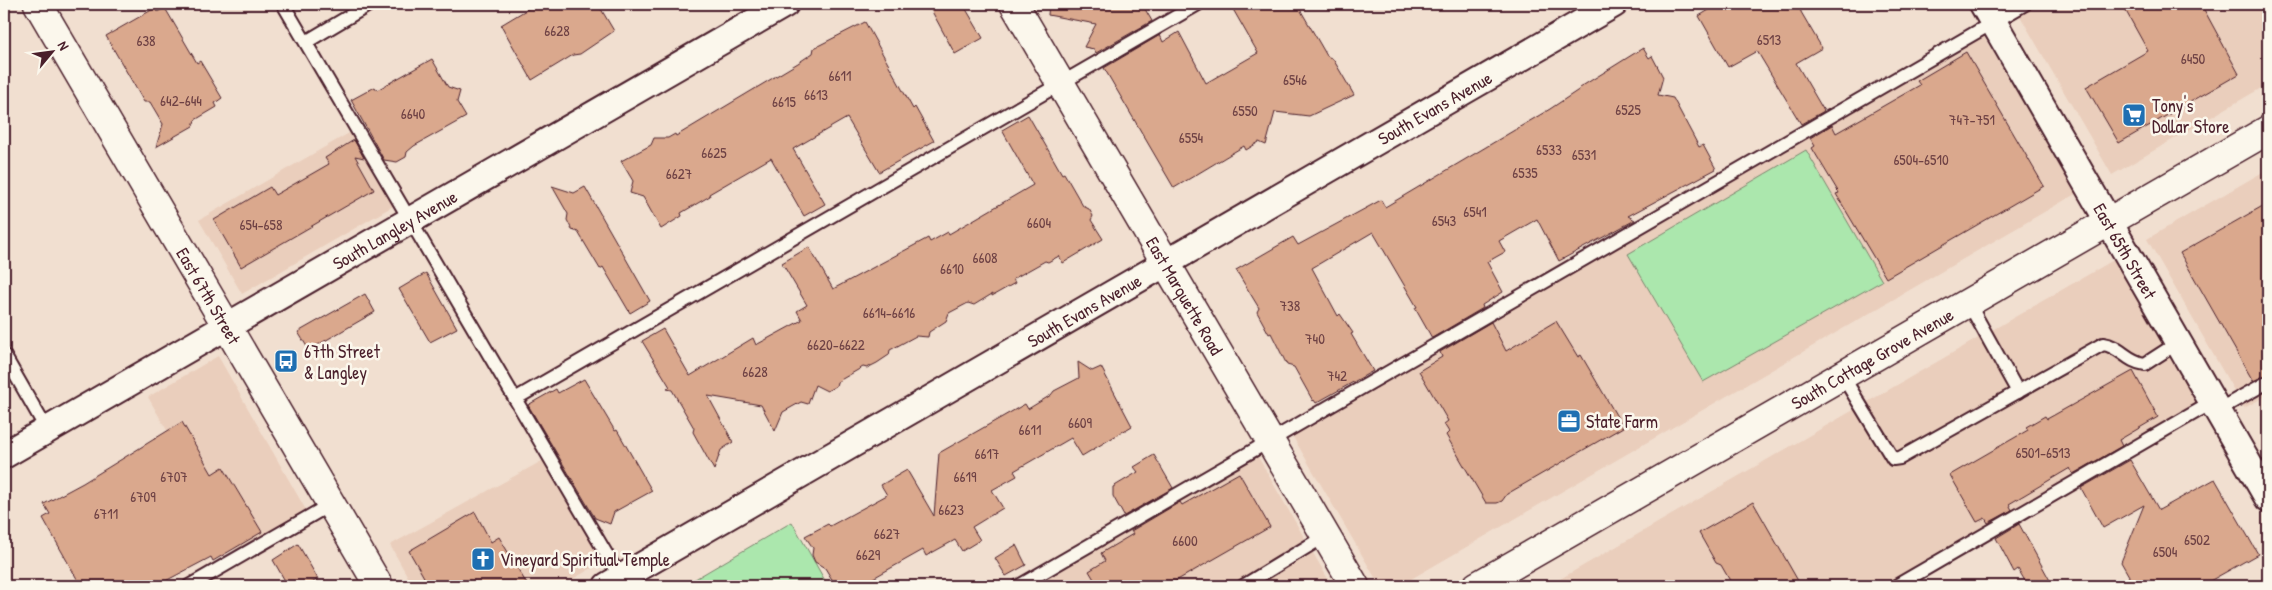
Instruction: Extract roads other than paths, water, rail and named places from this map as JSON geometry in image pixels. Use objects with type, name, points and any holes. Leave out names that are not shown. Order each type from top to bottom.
[{"type":"street","name":"East 67th Street","points":[[38,4],[379,586]]},
{"type":"street","name":"South Langley Avenue","points":[[4,456],[785,4]]},
{"type":"street","name":"East Marquette Road","points":[[1014,4],[1355,586]]},
{"type":"street","name":"South Evans Avenue","points":[[613,584],[1614,4]]},
{"type":"street","name":"East 65th Street","points":[[1988,13],[2268,498]]},
{"type":"street","name":"South Cottage Grove Avenue","points":[[1477,586],[2268,130]]},
{"type":"lane","points":[[283,4],[515,399],[613,584]]},
{"type":"lane","points":[[306,42],[370,4]]},
{"type":"lane","points":[[515,399],[1198,4]]},
{"type":"lane","points":[[1019,586],[1270,441],[1988,13],[2025,4]]},
{"type":"lane","points":[[1968,302],[2018,392]]},
{"type":"lane","points":[[1842,375],[1893,459],[1900,458],[2103,344],[2111,345],[2134,362],[2145,364],[2179,342]]},
{"type":"lane","points":[[4,355],[48,430]]},
{"type":"lane","points":[[1896,586],[2216,406],[2268,382]]},
{"type":"lane","points":[[189,586],[331,504]]},
{"type":"lane","points":[[1243,586],[1325,536]]},
{"type":"place","name":"Tony's Dollar Store","points":[[2134,115]]},
{"type":"place","name":"67th Street & Langley","points":[[286,361]]},
{"type":"place","name":"State Farm","points":[[1569,421]]},
{"type":"place","name":"Vineyard Spiritual Temple","points":[[483,559]]}]
